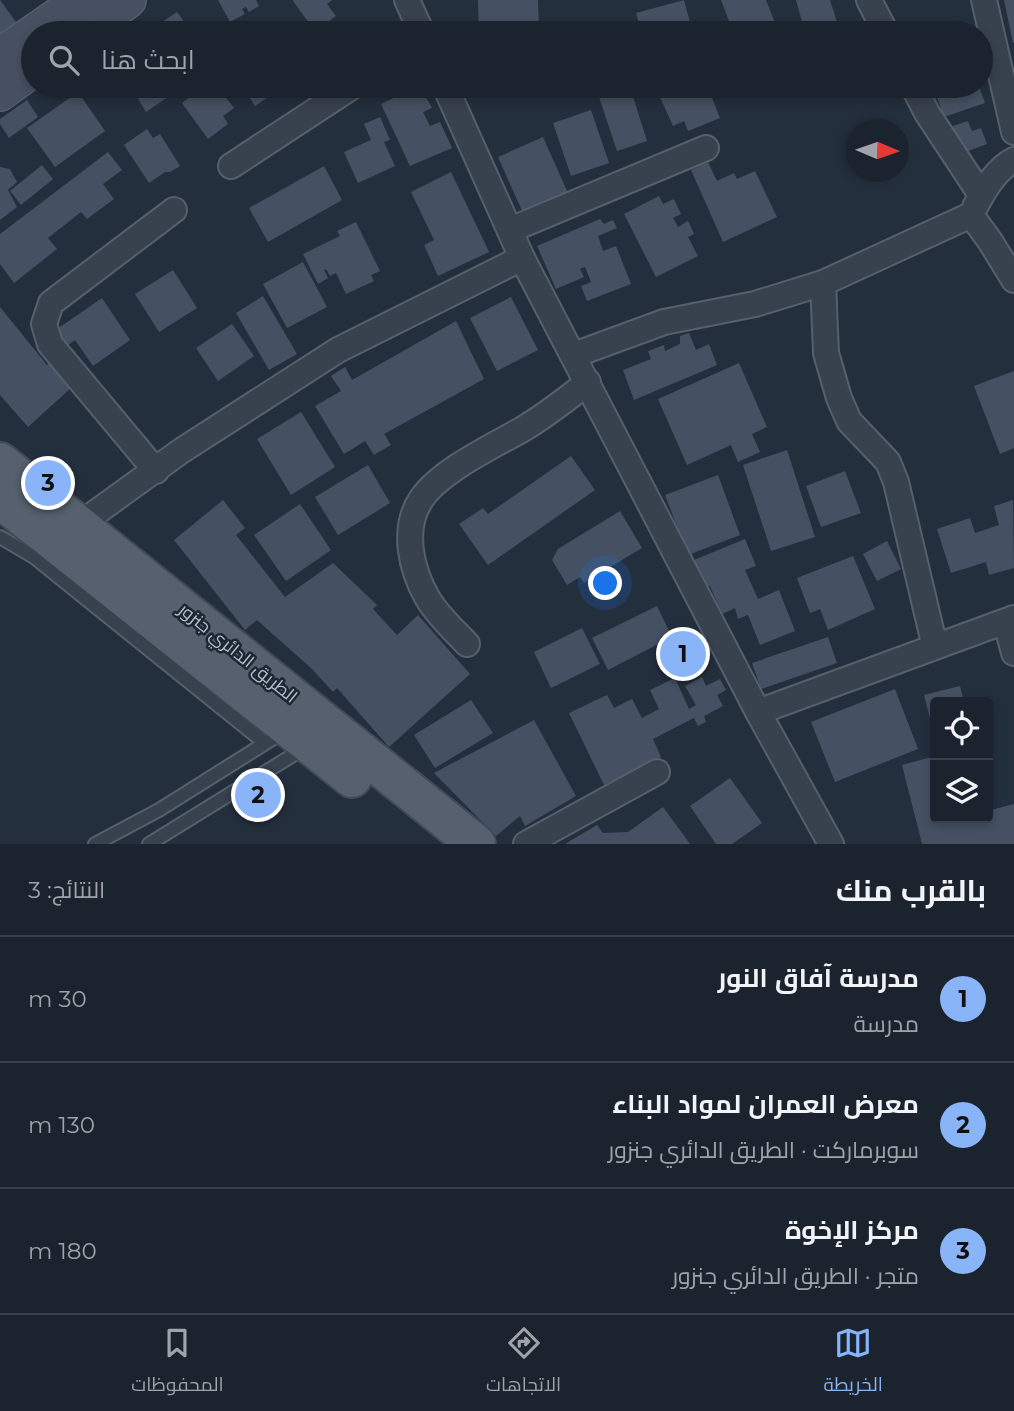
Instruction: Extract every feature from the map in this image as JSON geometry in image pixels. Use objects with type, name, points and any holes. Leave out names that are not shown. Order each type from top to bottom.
[{"type":"main road","name":"الطريق الدائري جنزور","points":[[0,462],[66,534],[288,739],[436,844]]},
{"type":"main road","name":"الطريق الدائري جنزور","points":[[0,499],[66,534],[476,844]]},
{"type":"street","points":[[50,21],[81,0]]},
{"type":"street","points":[[99,21],[128,0]]},
{"type":"street","points":[[407,0],[417,21]]},
{"type":"street","points":[[869,0],[880,21]]},
{"type":"street","points":[[984,0],[989,21]]},
{"type":"street","points":[[993,40],[1014,132]]},
{"type":"street","points":[[0,55],[21,41]]},
{"type":"street","points":[[0,93],[21,78]]},
{"type":"street","points":[[231,166],[335,98]]},
{"type":"street","points":[[450,98],[522,257],[758,712],[831,844]]},
{"type":"street","points":[[919,98],[976,205],[990,241],[1014,280]]},
{"type":"street","points":[[510,230],[706,148]]},
{"type":"street","points":[[574,355],[664,322],[755,304],[823,283],[976,205],[994,177],[1007,163],[1014,160]]},
{"type":"street","points":[[156,471],[50,344],[44,324],[51,303],[174,210]]},
{"type":"street","points":[[66,534],[181,451],[338,350],[522,257]]},
{"type":"street","points":[[823,283],[826,353],[831,376],[849,421],[888,462],[896,482],[935,647]]},
{"type":"street","points":[[467,644],[429,601],[413,566],[412,518],[422,498],[440,480],[481,452],[558,407],[588,382]]},
{"type":"street","points":[[758,712],[1010,620],[1014,653]]},
{"type":"street","points":[[526,844],[657,772]]},
{"type":"lane","points":[[0,537],[34,557],[288,739]]},
{"type":"lane","points":[[94,844],[288,739]]},
{"type":"lane","points":[[149,844],[288,739]]},
{"type":"building","points":[[0,0],[21,29],[0,44]]},
{"type":"building","points":[[218,0],[256,0],[259,6],[249,12],[246,7],[242,9],[245,14],[229,21]]},
{"type":"building","points":[[332,0],[327,4],[336,16],[329,21],[308,21],[293,1]]},
{"type":"building","points":[[478,0],[538,0],[539,21],[479,21]]},
{"type":"building","points":[[684,0],[690,21],[638,21],[636,13]]},
{"type":"building","points":[[721,0],[766,0],[774,21],[729,21]]},
{"type":"building","points":[[796,0],[830,0],[837,21],[802,21]]},
{"type":"building","points":[[1004,0],[1014,0],[1014,43],[1013,43]]},
{"type":"building","points":[[177,12],[183,21],[164,21]]},
{"type":"building","points":[[70,98],[82,98],[105,131],[55,167],[27,128]]},
{"type":"building","points":[[138,98],[167,98],[146,112]]},
{"type":"building","points":[[188,98],[226,98],[234,108],[223,116],[228,124],[208,139],[182,103]]},
{"type":"building","points":[[250,98],[267,98],[255,106]]},
{"type":"building","points":[[393,98],[427,98],[432,108],[423,112],[430,126],[440,122],[452,148],[410,166],[381,104]]},
{"type":"building","points":[[599,98],[633,98],[647,141],[617,151]]},
{"type":"building","points":[[660,98],[712,98],[720,118],[688,131],[684,121],[673,126]]},
{"type":"building","points":[[937,98],[983,98],[985,103],[944,117]]},
{"type":"building","points":[[27,100],[38,117],[9,138],[0,124],[0,119]]},
{"type":"building","points":[[591,110],[609,163],[571,176],[553,123]]},
{"type":"building","points":[[380,117],[390,140],[384,142],[395,166],[358,183],[344,152],[371,140],[364,124]]},
{"type":"building","points":[[968,121],[972,131],[981,128],[987,144],[960,154],[950,127]]},
{"type":"building","points":[[147,129],[153,138],[160,134],[180,166],[149,183],[124,145]]},
{"type":"building","points":[[543,137],[568,193],[523,213],[498,157]]},
{"type":"building","points":[[108,152],[122,170],[103,184],[114,199],[87,219],[81,212],[48,238],[57,249],[14,283],[0,264],[0,234]]},
{"type":"building","points":[[708,162],[717,181],[734,173],[737,179],[755,171],[777,217],[723,242],[691,170]]},
{"type":"building","points":[[42,165],[53,179],[21,205],[10,191]]},
{"type":"building","points":[[324,166],[342,200],[268,242],[249,208]]},
{"type":"building","points":[[0,167],[10,169],[17,182],[8,190],[17,207],[0,220]]},
{"type":"building","points":[[451,172],[489,252],[438,276],[424,245],[434,240],[411,192]]},
{"type":"building","points":[[659,196],[663,204],[674,199],[681,214],[673,218],[678,227],[688,221],[694,234],[688,237],[698,256],[656,277],[624,214]]},
{"type":"building","points":[[600,219],[604,224],[613,220],[617,228],[598,236],[603,251],[616,246],[631,284],[587,301],[581,286],[591,282],[585,267],[580,269],[584,277],[556,289],[537,246]]},
{"type":"building","points":[[356,222],[380,271],[371,275],[374,281],[346,294],[336,273],[330,276],[326,269],[324,270],[328,278],[318,284],[303,254],[340,236],[337,231]]},
{"type":"building","points":[[303,262],[327,307],[287,328],[263,284]]},
{"type":"building","points":[[173,270],[197,308],[159,332],[135,294]]},
{"type":"building","points":[[263,296],[297,354],[269,370],[236,313]]},
{"type":"building","points":[[511,297],[538,350],[497,371],[470,318]]},
{"type":"building","points":[[102,298],[130,340],[93,366],[75,340],[64,348],[53,332]]},
{"type":"building","points":[[0,307],[47,365],[49,364],[71,388],[28,427],[0,395]]},
{"type":"building","points":[[456,321],[484,379],[384,434],[391,445],[374,455],[365,441],[344,454],[315,406],[341,391],[331,376],[345,367],[352,380]]},
{"type":"building","points":[[232,324],[254,356],[218,381],[196,348]]},
{"type":"building","points":[[689,333],[696,350],[709,344],[717,365],[634,400],[623,370],[651,359],[648,351],[664,345],[665,351],[680,344],[680,336]]},
{"type":"building","points":[[739,363],[767,427],[752,434],[760,452],[738,462],[731,445],[687,465],[658,399]]},
{"type":"building","points":[[1014,371],[1014,448],[1000,454],[974,386]]},
{"type":"building","points":[[301,412],[335,467],[291,495],[257,439]]},
{"type":"building","points":[[787,450],[815,537],[771,551],[743,465]]},
{"type":"building","points":[[571,456],[595,490],[488,565],[459,524],[483,508],[488,514]]},
{"type":"building","points":[[368,465],[390,503],[338,535],[315,497]]},
{"type":"building","points":[[845,471],[861,513],[821,527],[806,486]]},
{"type":"building","points":[[718,475],[740,535],[688,555],[665,495]]},
{"type":"building","points":[[223,500],[245,528],[236,535],[285,597],[333,563],[377,605],[373,609],[397,635],[418,615],[470,674],[389,747],[337,688],[333,692],[312,669],[257,620],[245,630],[174,540]]},
{"type":"building","points":[[1013,500],[1014,568],[989,575],[986,562],[951,573],[937,529],[970,518],[975,533],[999,525],[994,506]]},
{"type":"building","points":[[300,504],[331,550],[286,581],[254,535]]},
{"type":"building","points":[[620,511],[642,548],[584,583],[580,577],[567,585],[552,560],[558,549]]},
{"type":"building","points":[[745,539],[756,566],[745,570],[758,599],[779,590],[795,631],[760,645],[748,615],[738,619],[735,608],[722,614],[710,586],[705,587],[694,560]]},
{"type":"building","points":[[887,541],[901,569],[877,581],[863,554]]},
{"type":"building","points":[[853,556],[875,609],[828,630],[820,609],[810,613],[797,578]]},
{"type":"building","points":[[657,606],[672,637],[608,670],[592,638]]},
{"type":"building","points":[[582,628],[600,664],[551,688],[534,652]]},
{"type":"building","points":[[828,637],[837,663],[761,689],[752,663]]},
{"type":"building","points":[[702,677],[706,686],[720,679],[726,690],[717,695],[723,706],[704,716],[706,722],[698,726],[694,718],[653,739],[661,757],[604,785],[569,713],[607,695],[614,708],[632,699],[642,718],[659,709],[650,690],[675,678],[689,709],[696,705],[685,686]]},
{"type":"building","points":[[960,686],[963,697],[930,697],[930,719],[924,695]]},
{"type":"building","points":[[895,689],[918,749],[835,782],[811,722]]},
{"type":"building","points":[[471,700],[493,733],[435,768],[414,735]]},
{"type":"building","points":[[534,720],[576,796],[525,826],[520,816],[496,836],[434,773]]},
{"type":"building","points":[[930,757],[930,823],[993,823],[993,809],[1014,804],[1014,844],[922,844],[902,765]]},
{"type":"building","points":[[730,778],[762,823],[732,844],[716,844],[690,806]]},
{"type":"building","points":[[663,807],[690,844],[565,844],[597,825],[603,833],[628,832]]},
{"type":"place","name":"مركز الإخوة","points":[[48,483]]},
{"type":"place","name":"مدرسة آفاق النور","points":[[683,654]]},
{"type":"place","name":"معرض العمران لمواد البناء","points":[[258,795]]}]
